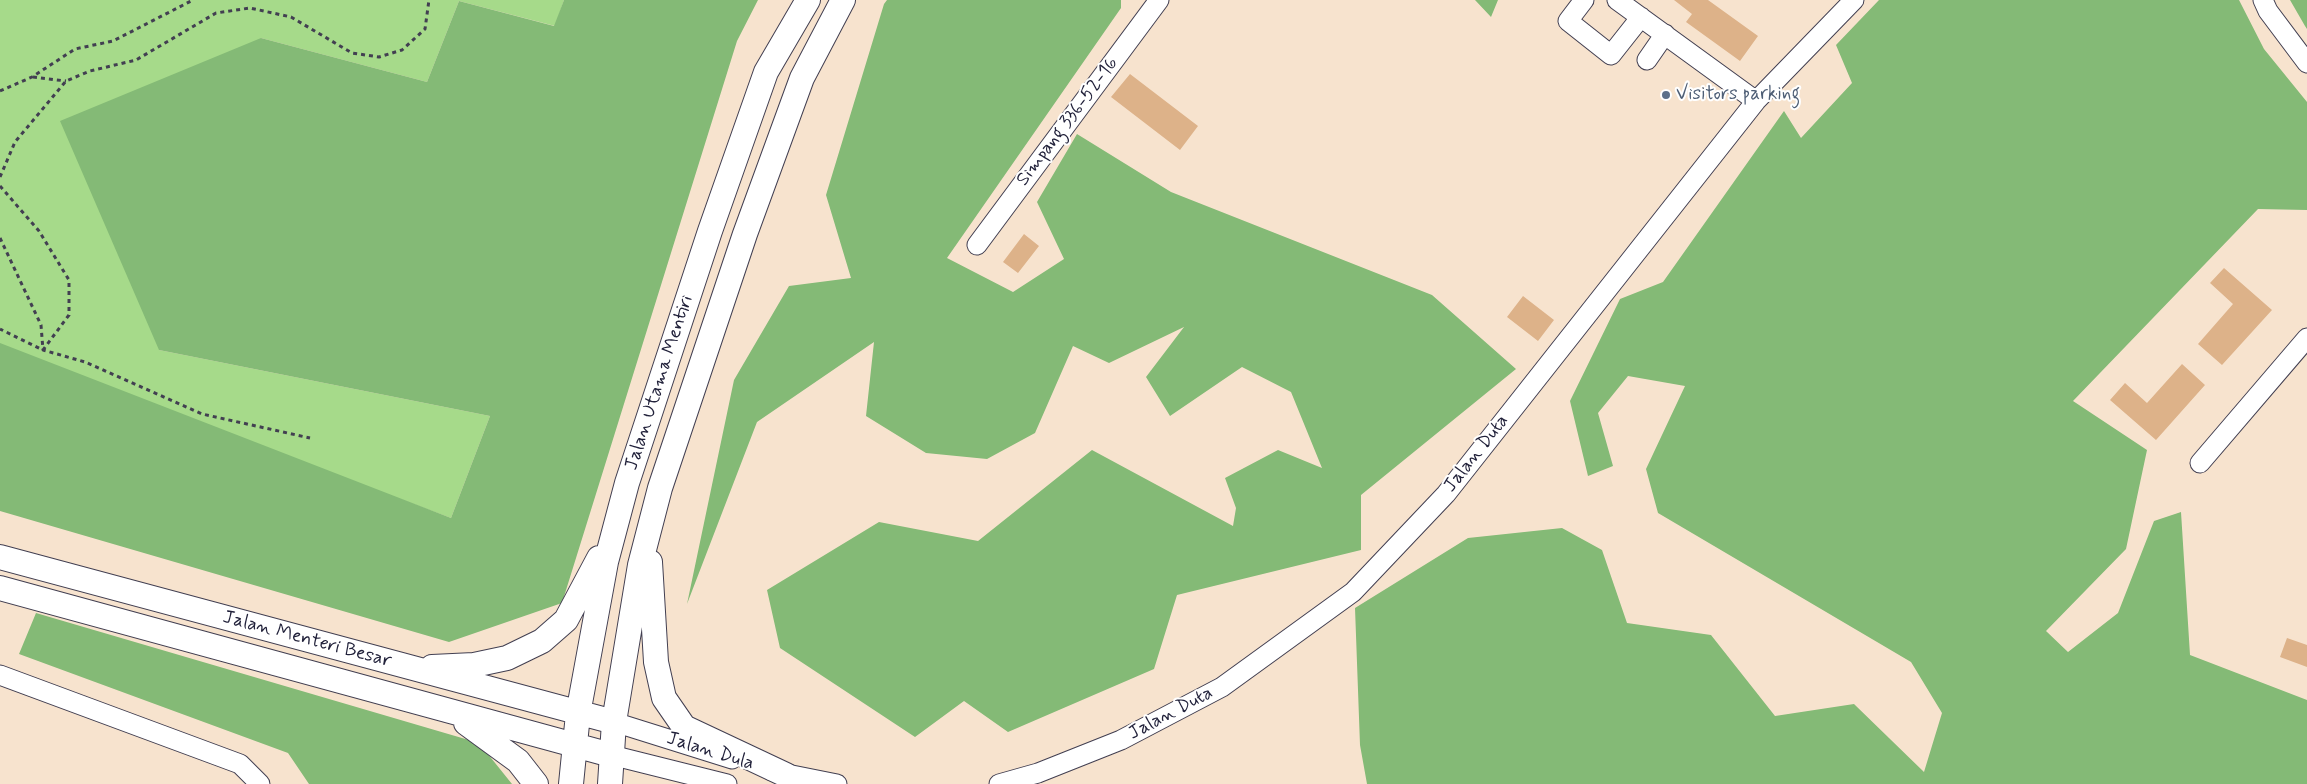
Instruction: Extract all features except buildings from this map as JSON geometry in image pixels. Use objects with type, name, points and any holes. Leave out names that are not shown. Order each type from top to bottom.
[{"type":"main road","name":"Jalan Utama Mentiri","points":[[571,784],[573,745],[606,562],[627,483],[707,240],[766,72],[808,0]]},
{"type":"main road","name":"Jalan Utama Mentiri","points":[[610,784],[614,722],[640,565],[660,488],[745,234],[802,78],[843,0]]},
{"type":"main road","points":[[410,668],[474,665],[507,658],[542,641],[566,620],[614,530]]},
{"type":"main road","points":[[648,533],[656,662],[664,698],[684,727],[786,776]]},
{"type":"main road","name":"Jalan Menteri Besar","points":[[0,557],[578,714],[614,722]]},
{"type":"main road","name":"Jalan Menteri Besar","points":[[0,588],[611,755]]},
{"type":"main road","points":[[448,711],[493,741],[518,761],[536,784]]},
{"type":"street","name":"Simpang 336-52-16","points":[[976,244],[1159,0]]},
{"type":"street","points":[[1584,0],[1568,21],[1611,54],[1640,18]]},
{"type":"street","points":[[1617,0],[1756,101]]},
{"type":"street","name":"Jalan Duta","points":[[999,784],[1038,773],[1121,740],[1222,687],[1353,592],[1446,494],[1756,101],[1854,0]]},
{"type":"street","points":[[2263,0],[2268,11],[2307,63]]},
{"type":"street","points":[[1647,60],[1664,34]]},
{"type":"street","points":[[2200,463],[2307,338]]},
{"type":"street","points":[[0,675],[240,764],[260,784]]},
{"type":"street","name":"Jalan Dula","points":[[614,722],[786,776],[837,784]]},
{"type":"street","points":[[611,755],[727,784]]},
{"type":"path","points":[[0,91],[32,77],[75,49],[113,40],[193,0]]},
{"type":"path","points":[[0,177],[15,142],[66,81],[90,71],[136,60],[216,13],[250,8],[291,17],[352,54],[380,57],[402,50],[425,29],[429,0]]},
{"type":"path","points":[[32,77],[66,81]]},
{"type":"path","points":[[0,186],[39,231],[69,280],[69,315],[43,350]]},
{"type":"path","points":[[0,238],[41,325],[43,350]]},
{"type":"path","points":[[0,329],[43,350],[85,362],[202,414],[310,438]]},
{"type":"green space","points":[[0,0],[564,0],[555,26],[459,1],[427,82],[261,38],[159,350],[490,416],[451,518],[0,350]]},
{"type":"green space","points":[[564,0],[758,0],[737,41],[562,603],[449,642],[0,511],[0,343],[451,518],[490,416],[159,350],[60,121],[261,38],[427,82],[459,1],[554,26]]},
{"type":"green space","points":[[887,0],[1121,0],[1121,8],[947,258],[1013,292],[1064,259],[1037,202],[1077,134],[1171,192],[1432,295],[1516,369],[1361,495],[1361,550],[1177,595],[1154,669],[1008,732],[964,701],[915,737],[780,648],[767,590],[879,522],[978,541],[1092,450],[1233,526],[1236,508],[1225,478],[1278,450],[1322,468],[1291,392],[1242,367],[1170,416],[1146,377],[1184,327],[1109,363],[1073,346],[1035,433],[987,459],[926,453],[866,416],[874,342],[757,422],[687,604],[734,380],[789,286],[851,278],[826,195],[884,4]]},
{"type":"green space","points":[[1475,0],[1498,0],[1491,17]]},
{"type":"green space","points":[[1879,0],[2239,0],[2264,49],[2307,102],[2307,210],[2258,209],[2073,401],[2147,450],[2126,549],[2046,631],[2068,652],[2118,613],[2154,521],[2181,512],[2190,655],[2307,700],[2307,784],[1367,784],[1360,745],[1355,608],[1468,538],[1562,528],[1602,550],[1627,623],[1711,635],[1775,716],[1854,704],[1924,772],[1942,713],[1911,662],[1658,513],[1646,469],[1685,386],[1628,376],[1598,413],[1613,466],[1588,476],[1570,401],[1620,299],[1663,282],[1784,111],[1801,138],[1852,83],[1836,45]]},
{"type":"green space","points":[[2290,0],[2307,0],[2307,29],[2305,26]]},
{"type":"green space","points":[[36,613],[479,743],[512,784],[309,784],[288,753],[19,654]]},
{"type":"place","name":"Visitors parking","points":[[1666,95]]}]
